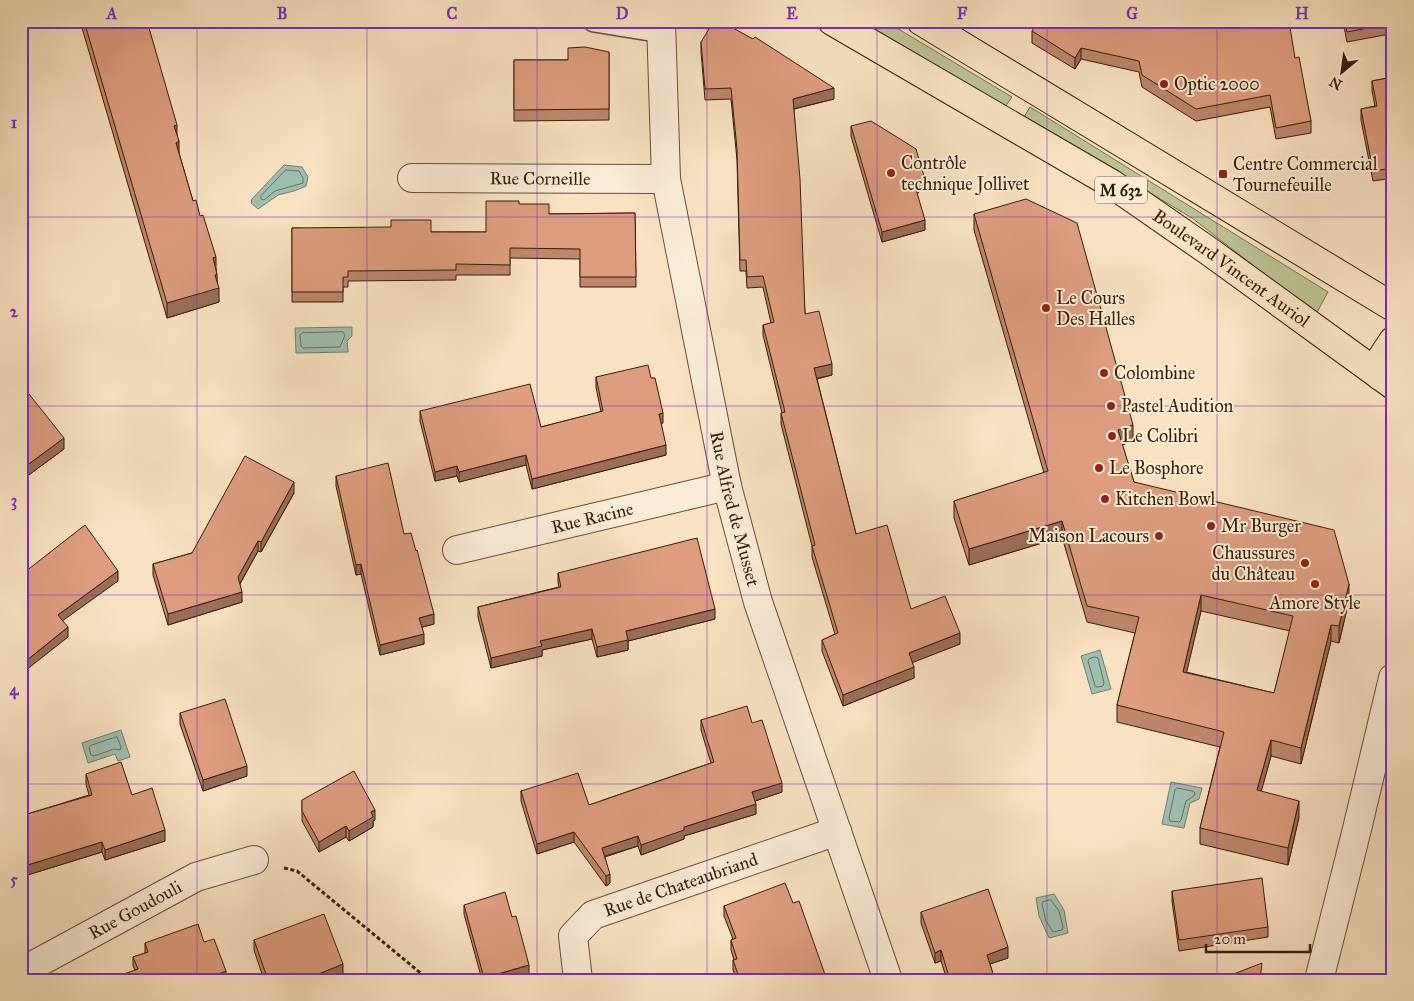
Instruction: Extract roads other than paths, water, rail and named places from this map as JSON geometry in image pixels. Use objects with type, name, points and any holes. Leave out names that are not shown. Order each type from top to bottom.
[{"type":"main road","name":"Boulevard Vincent Auriol","points":[[832,21],[1112,184],[1386,380]]},
{"type":"main road","name":"M 632","points":[[921,21],[950,29],[1393,307]]},
{"type":"main road","points":[[1386,380],[1379,362],[1393,341]]},
{"type":"street","name":"Rue Alfred de Musset","points":[[662,27],[666,179],[727,486],[758,602],[888,980]]},
{"type":"street","name":"Rue Corneille","points":[[412,178],[666,179]]},
{"type":"street","name":"Rue Racine","points":[[457,550],[727,486]]},
{"type":"street","points":[[1318,980],[1360,819],[1393,678]]},
{"type":"street","name":"Rue de Chateaubriand","points":[[578,980],[573,936],[593,915],[837,831]]},
{"type":"street","name":"Rue Goudouli","points":[[21,972],[196,877],[254,860]]},
{"type":"lane","points":[[594,21],[662,27]]},
{"type":"water","points":[[284,165],[302,167],[308,177],[306,186],[278,195],[258,209],[251,203],[252,199]]},
{"type":"water","points":[[352,327],[352,336],[347,341],[348,352],[296,353],[295,328]]},
{"type":"water","points":[[1100,650],[1111,689],[1092,694],[1081,656]]},
{"type":"water","points":[[121,730],[130,757],[118,761],[115,754],[88,763],[82,743]]},
{"type":"water","points":[[1171,782],[1202,788],[1199,799],[1190,803],[1184,828],[1162,824]]},
{"type":"water","points":[[1054,894],[1064,910],[1068,933],[1049,938],[1039,916],[1036,898]]},
{"type":"place","name":"Optic 2000","points":[[1164,84]]},
{"type":"place","name":"Contrôle technique Jollivet","points":[[891,173]]},
{"type":"place","name":"Centre Commercial Tournefeuille","points":[[1223,174]]},
{"type":"place","name":"Le Cours Des Halles","points":[[1046,308]]},
{"type":"place","name":"Colombine","points":[[1104,373]]},
{"type":"place","name":"Pastel Audition","points":[[1111,406]]},
{"type":"place","name":"Le Colibri","points":[[1112,436]]},
{"type":"place","name":"Le Bosphore","points":[[1099,468]]},
{"type":"place","name":"Kitchen Bowl","points":[[1105,499]]},
{"type":"place","name":"Mr Burger","points":[[1211,526]]},
{"type":"place","name":"Maison Lacours","points":[[1159,536]]},
{"type":"place","name":"Chaussures du Château","points":[[1305,563]]},
{"type":"place","name":"Amore Style","points":[[1315,584]]}]
